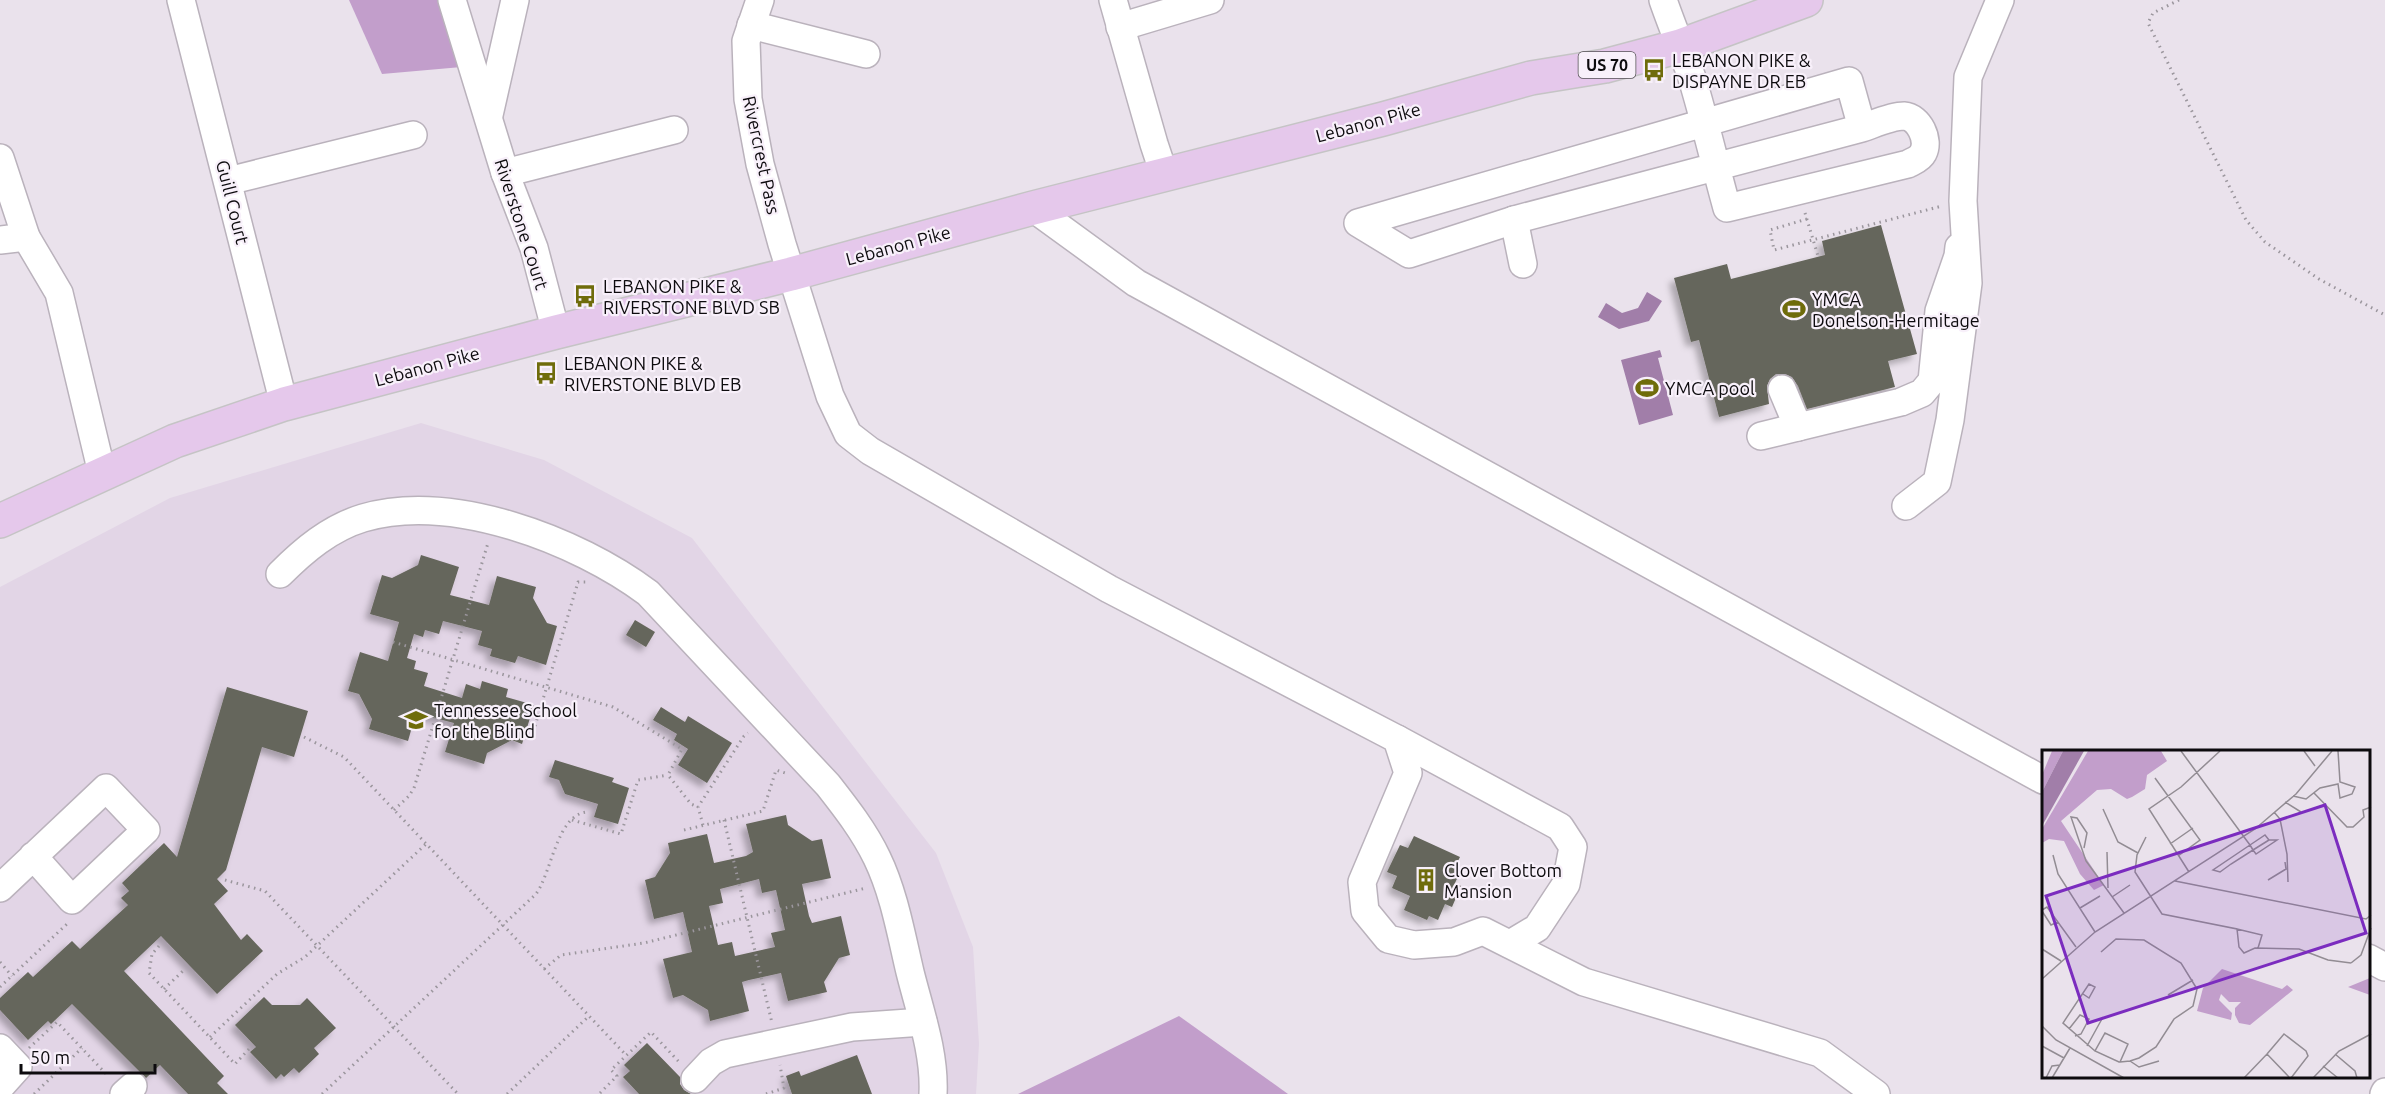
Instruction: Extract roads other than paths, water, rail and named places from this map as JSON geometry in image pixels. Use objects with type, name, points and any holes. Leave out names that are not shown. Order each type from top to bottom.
[{"type":"main road","name":"Lebanon Pike","points":[[0,521],[175,441],[284,404],[556,332],[791,274],[1033,208],[1531,78],[1605,66],[1680,46],[1806,0]]},
{"type":"street","name":"Guill Court","points":[[181,0],[284,404]]},
{"type":"street","name":"Riverstone Court","points":[[453,0],[505,173],[534,248],[556,332]]},
{"type":"street","name":"Riverstone Court","points":[[489,116],[515,0]]},
{"type":"street","points":[[1113,0],[1164,174]]},
{"type":"street","points":[[1120,27],[1210,0]]},
{"type":"street","points":[[1664,0],[1704,123],[1716,168],[1726,208],[1908,164],[1920,157],[1925,145],[1924,135],[1920,126],[1910,118],[1903,116],[1862,128],[1716,168],[1514,220],[1409,254],[1358,223],[1704,123],[1849,81],[1862,128]]},
{"type":"street","points":[[1761,436],[1869,405],[1901,402],[1922,393],[1932,381],[1939,311],[1958,256],[1963,201],[1968,77],[2000,0]]},
{"type":"street","points":[[756,12],[866,54]]},
{"type":"street","name":"Rivercrest Pass","points":[[756,12],[746,41],[748,99],[760,164],[791,274],[830,396],[848,434],[870,451],[1109,589],[1398,739],[1560,827],[1573,848],[1566,884],[1537,928],[1510,944]]},
{"type":"street","points":[[505,173],[674,130]]},
{"type":"street","points":[[228,181],[413,135]]},
{"type":"street","points":[[0,158],[13,238],[60,293],[102,473]]},
{"type":"street","points":[[1906,506],[1937,482],[1950,420],[1968,284],[1963,201]]},
{"type":"street","points":[[1033,208],[1136,283],[2042,779]]},
{"type":"street","points":[[1514,220],[1523,264]]},
{"type":"street","points":[[1782,389],[1798,427]]},
{"type":"street","points":[[280,574],[313,543],[343,526],[384,513],[430,512],[465,516],[550,538],[629,579],[658,602],[767,719],[851,814],[877,859],[886,882],[923,1022],[932,1068],[933,1094]]},
{"type":"street","points":[[1398,739],[1408,773],[1362,882],[1365,911],[1389,939],[1414,945],[1454,942],[1483,930],[1584,982],[1820,1053],[1876,1094]]},
{"type":"street","points":[[0,888],[33,856]]},
{"type":"street","points":[[2370,959],[2385,967]]},
{"type":"street","points":[[695,1079],[711,1062],[725,1054],[852,1027],[923,1022]]},
{"type":"street","points":[[0,1048],[18,1067],[0,1087]]},
{"type":"place","name":"LEBANON PIKE & DISPAYNE DR EB","points":[[1654,70]]},
{"type":"place","name":"LEBANON PIKE & RIVERSTONE BLVD SB","points":[[585,296]]},
{"type":"place","name":"YMCA Donelson-Hermitage","points":[[1794,309]]},
{"type":"place","name":"LEBANON PIKE & RIVERSTONE BLVD EB","points":[[546,373]]},
{"type":"place","name":"YMCA pool","points":[[1647,388]]},
{"type":"place","name":"Tennessee School for the Blind","points":[[416,720]]},
{"type":"place","name":"Clover Bottom Mansion","points":[[1426,880]]}]
